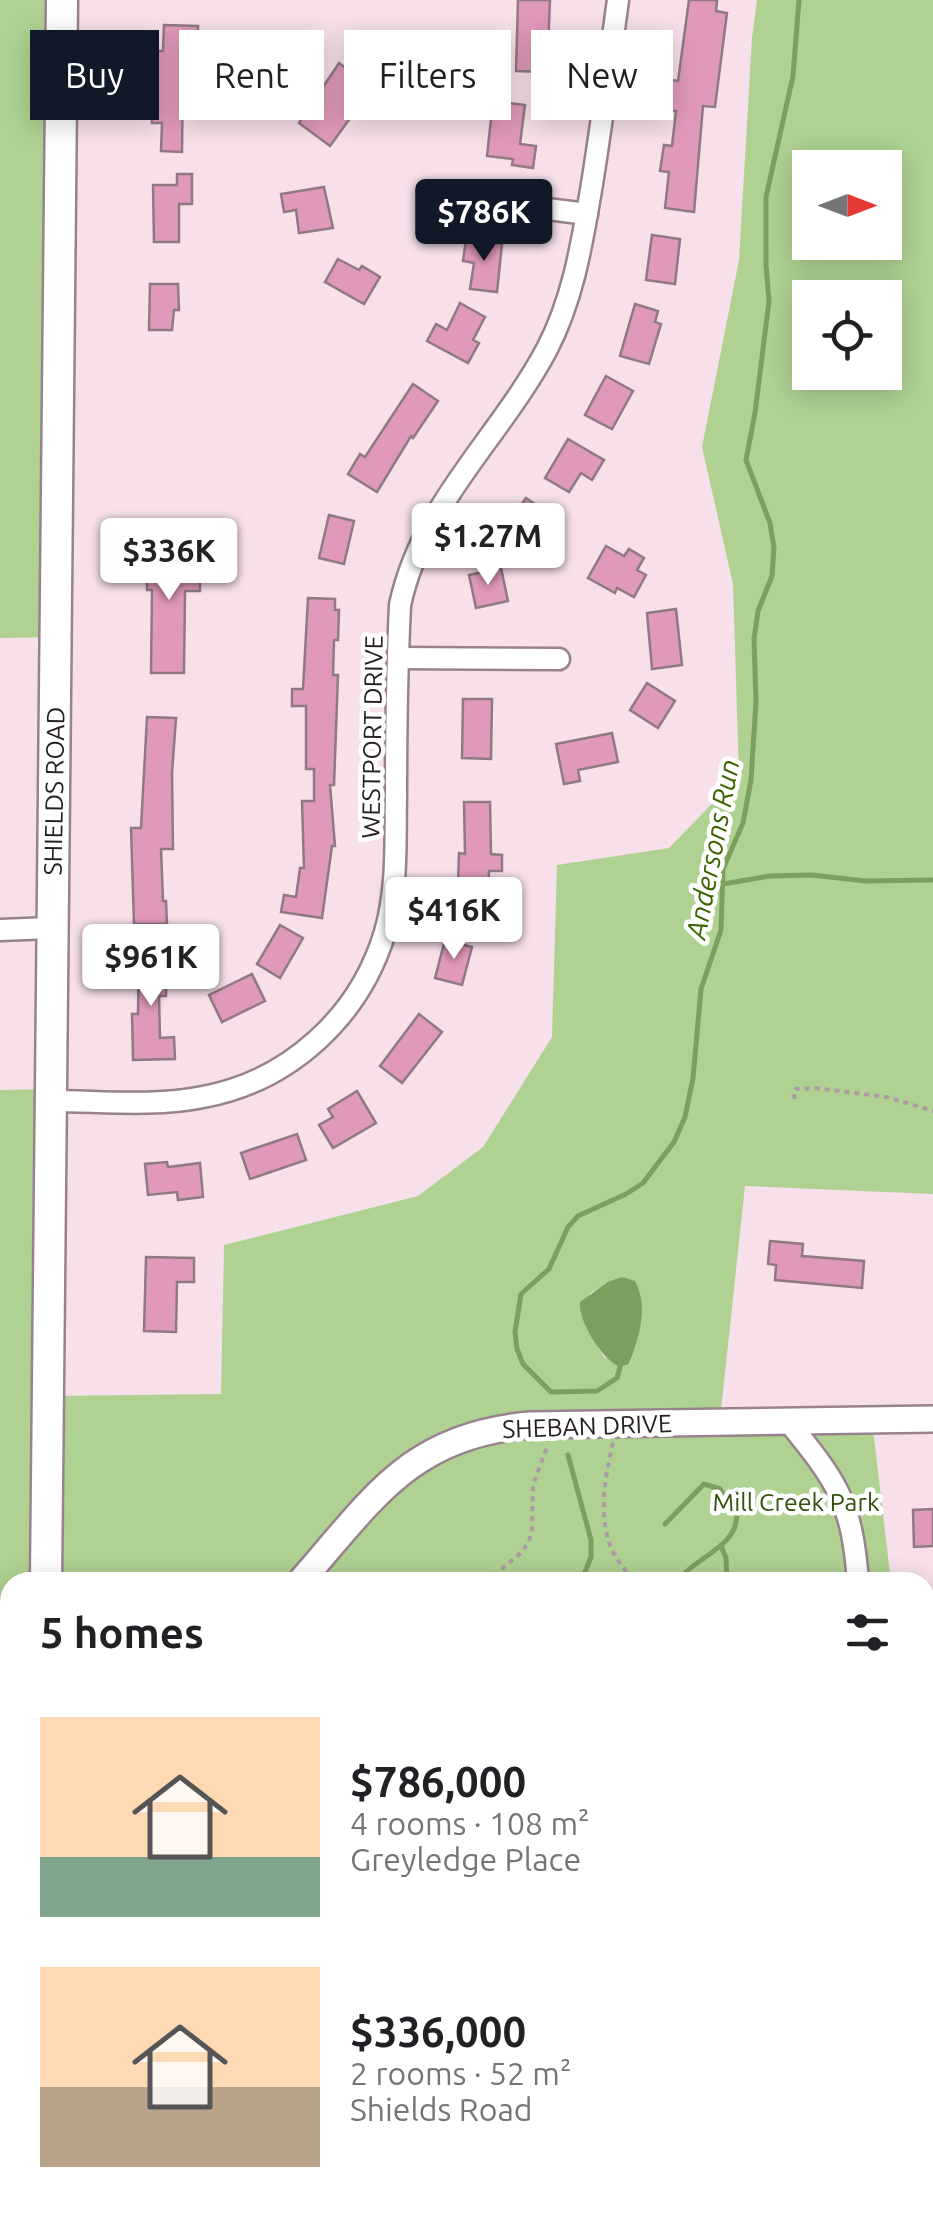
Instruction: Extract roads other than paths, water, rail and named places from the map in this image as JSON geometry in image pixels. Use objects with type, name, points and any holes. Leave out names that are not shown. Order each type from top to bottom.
[{"type":"main road","name":"SHIELDS ROAD","points":[[46,1572],[62,0]]},
{"type":"street","name":"WESTPORT DRIVE","points":[[50,1101],[171,1101],[227,1092],[264,1077],[322,1038],[344,1014],[376,957],[392,902],[400,604],[415,550],[436,512],[517,400],[547,348],[574,279],[618,0]]},
{"type":"street","points":[[429,194],[586,214]]},
{"type":"street","points":[[398,658],[560,659]]},
{"type":"street","points":[[0,930],[50,928]]},
{"type":"street","name":"SHEBAN DRIVE","points":[[309,1572],[376,1496],[406,1469],[439,1446],[482,1431],[618,1424],[933,1419]]},
{"type":"street","points":[[787,1420],[838,1487],[850,1520],[857,1572]]},
{"type":"waterway","name":"Andersons Run","points":[[620,1367],[617,1378],[597,1391],[551,1392],[523,1364],[515,1332],[521,1294],[549,1269],[568,1227],[578,1216],[643,1183],[674,1142],[685,1117],[693,1078],[701,989],[721,930],[723,869],[743,823],[751,780],[756,702],[754,639],[758,611],[772,576],[774,548],[770,523],[746,460],[769,301],[766,197],[793,76],[799,0]]},
{"type":"waterway","points":[[723,884],[770,876],[812,875],[865,881],[933,880]]},
{"type":"waterway","name":"Andersons Run","points":[[568,1455],[591,1540],[591,1557],[585,1572]]},
{"type":"waterway","points":[[665,1524],[704,1484],[720,1489],[737,1514],[730,1536],[686,1572]]},
{"type":"waterway","points":[[721,1546],[727,1572]]},
{"type":"park label","name":"Mill Creek Park","points":[[796,1502]]}]
